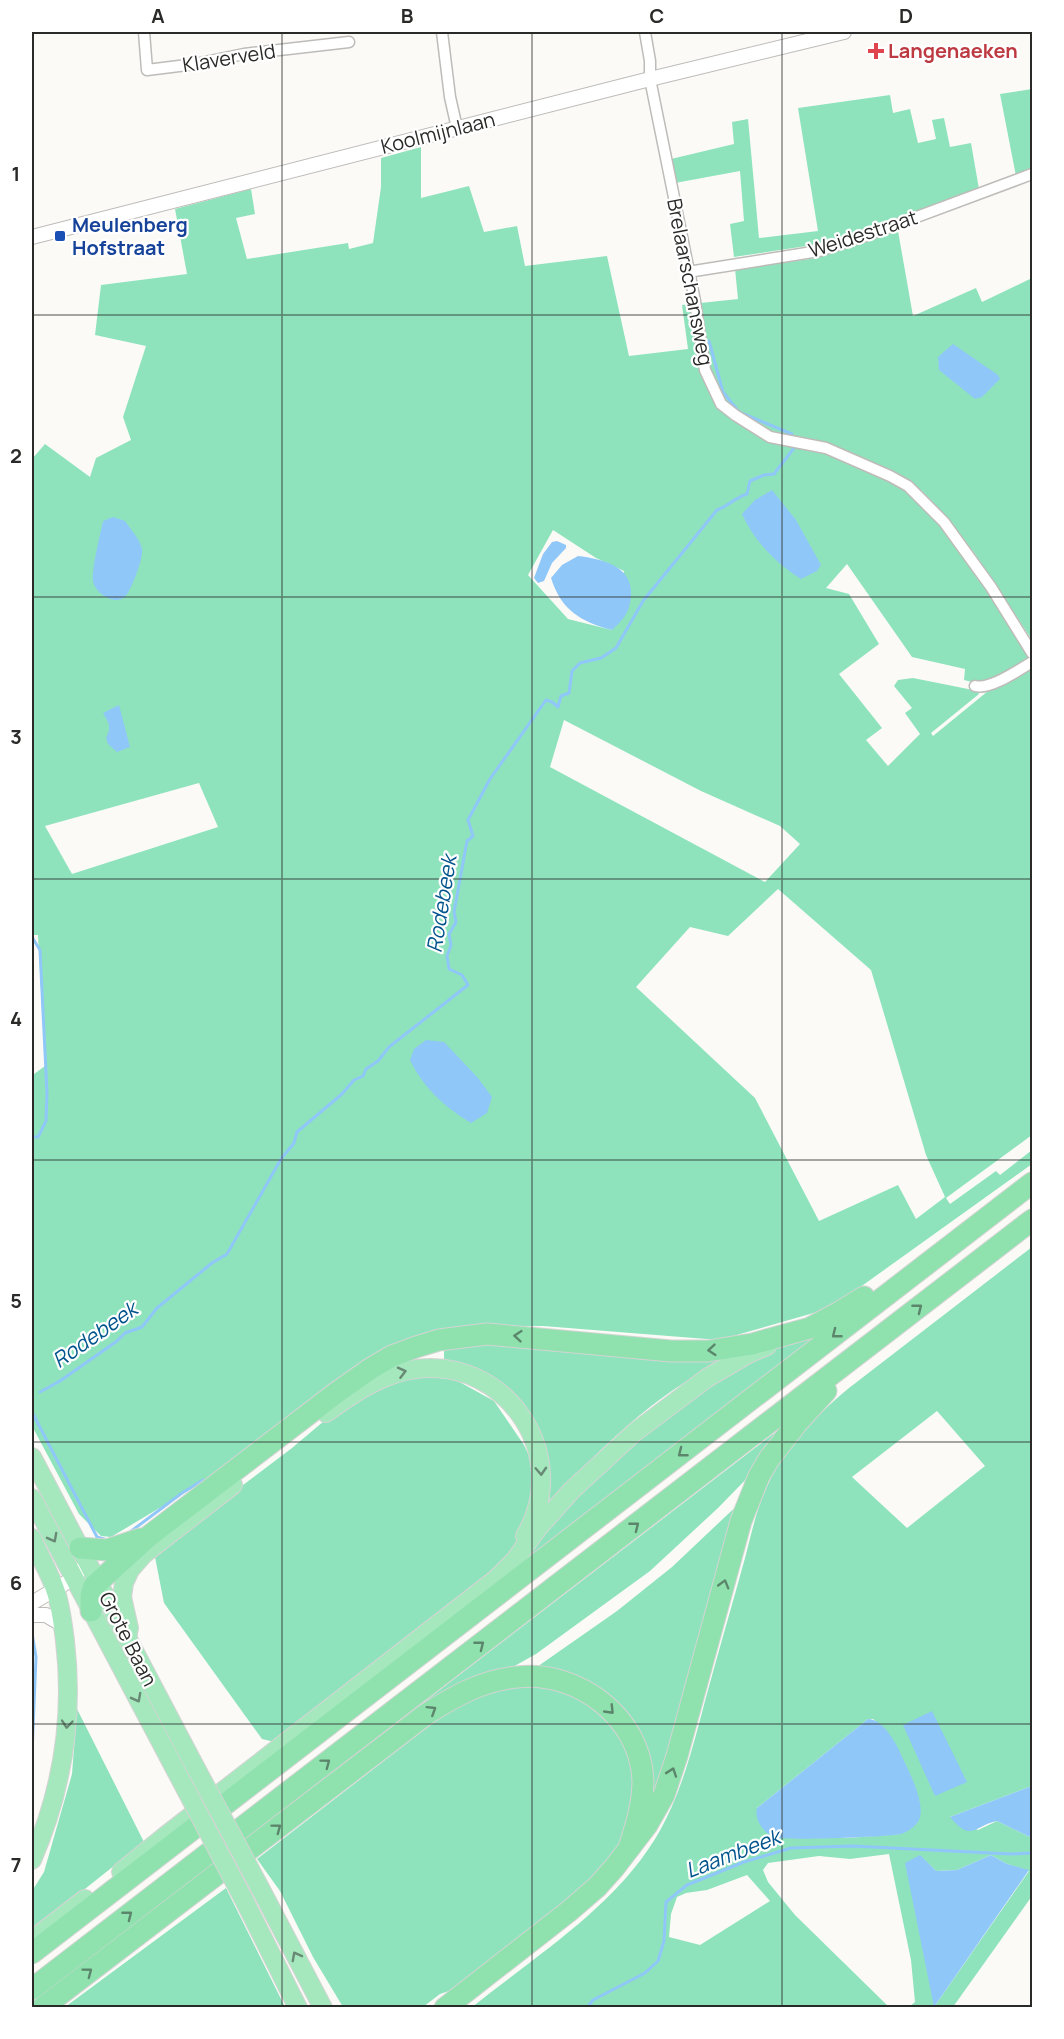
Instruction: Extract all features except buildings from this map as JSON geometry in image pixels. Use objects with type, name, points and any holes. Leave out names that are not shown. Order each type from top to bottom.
[{"type":"highway","points":[[32,1940],[506,1571],[538,1528],[572,1490],[635,1432],[707,1378],[748,1354],[810,1328],[851,1306],[999,1198],[1032,1182]]},
{"type":"highway","points":[[32,1953],[1032,1182]]},
{"type":"highway","points":[[32,1989],[1032,1220]]},
{"type":"highway","points":[[91,1611],[92,1591],[98,1581],[149,1536],[362,1375],[392,1356],[439,1340],[487,1334],[671,1351],[708,1351],[752,1344],[810,1328]]},
{"type":"highway","points":[[445,2007],[597,1887],[647,1825],[668,1785],[678,1756],[741,1521],[759,1476],[797,1423],[826,1391],[840,1381],[855,1356]]},
{"type":"highway","points":[[127,1638],[129,1628],[122,1604],[123,1589],[127,1576],[138,1560],[342,1401],[388,1376],[417,1368],[453,1370],[489,1385],[508,1400],[528,1424],[538,1448],[542,1485],[534,1515],[519,1544],[486,1587]]},
{"type":"highway","name":"Grote Baan","points":[[32,1457],[323,2007]]},
{"type":"highway","name":"Grote Baan","points":[[32,1498],[298,2007]]},
{"type":"highway","points":[[81,1551],[106,1550],[149,1536]]},
{"type":"highway","points":[[32,1538],[55,1589],[63,1625],[68,1687],[64,1752],[52,1809],[32,1860]]},
{"type":"highway","points":[[42,2007],[425,1715],[457,1695],[486,1683],[514,1677],[554,1678],[586,1691],[604,1704],[619,1720],[636,1752],[643,1779],[642,1802],[629,1848]]},
{"type":"street","name":"Klaverveld","points":[[144,32],[147,70],[195,64],[244,54],[349,42]]},
{"type":"street","points":[[442,32],[450,97],[457,128]]},
{"type":"street","name":"Brelaarschansweg","points":[[645,32],[650,79],[705,370],[721,404],[770,437],[826,448],[908,486],[944,522],[991,587],[1032,653]]},
{"type":"street","name":"Koolmijnlaan","points":[[32,237],[650,79],[844,32]]},
{"type":"street","name":"Weidestraat","points":[[688,272],[819,251],[1032,174]]},
{"type":"street","points":[[975,686],[981,688],[993,684],[1032,662]]},
{"type":"street","points":[[32,1603],[74,1578],[80,1570],[81,1551]]},
{"type":"street","points":[[32,1615],[46,1615],[63,1625]]},
{"type":"green space","points":[[1032,89],[1032,170],[1016,176],[1000,94]]},
{"type":"green space","points":[[890,95],[893,113],[910,109],[918,143],[936,139],[932,120],[944,118],[950,147],[971,143],[979,189],[871,229],[820,244],[734,257],[730,224],[744,221],[740,171],[675,183],[671,159],[734,144],[732,122],[748,119],[759,238],[818,231],[798,108]]},
{"type":"green space","points":[[421,147],[421,198],[469,186],[484,232],[517,226],[525,266],[607,256],[629,356],[688,349],[682,305],[738,299],[735,269],[817,258],[898,231],[913,316],[976,288],[982,302],[1032,278],[1032,640],[975,554],[922,491],[898,475],[827,445],[810,449],[859,466],[887,479],[929,513],[949,535],[986,585],[1032,657],[984,685],[964,680],[965,669],[912,657],[847,564],[826,588],[849,594],[879,644],[839,674],[882,728],[866,740],[888,766],[920,734],[905,713],[912,708],[894,686],[898,680],[913,678],[978,691],[979,694],[931,733],[933,736],[988,691],[1032,667],[1032,1135],[946,1198],[950,1204],[996,1171],[1000,1175],[1032,1150],[1032,1164],[831,1308],[719,1340],[543,1326],[463,1327],[396,1346],[317,1394],[208,1479],[111,1537],[101,1536],[79,1514],[32,1426],[32,1108],[34,1074],[45,1066],[38,935],[32,935],[32,459],[45,444],[90,477],[96,458],[131,440],[123,417],[146,346],[95,335],[101,285],[187,274],[175,209],[251,189],[255,214],[236,218],[247,259],[348,243],[349,249],[373,243],[381,187],[381,158]],"holes":[[[553,530],[596,558],[624,571],[612,630],[568,619],[528,575]],[[564,720],[701,791],[780,826],[800,844],[765,882],[550,767]],[[199,783],[218,827],[72,874],[45,826]],[[778,889],[871,970],[926,1155],[945,1197],[916,1219],[898,1185],[819,1221],[755,1098],[636,987],[690,927],[728,936]]]},
{"type":"green space","points":[[1032,1247],[1032,1786],[950,1817],[978,1830],[997,1821],[1032,1838],[1032,1896],[953,2007],[934,2007],[909,2007],[915,2002],[911,1960],[889,1854],[850,1859],[819,1856],[768,1863],[763,1870],[768,1882],[795,1915],[889,2007],[905,2007],[471,2008],[594,1910],[637,1865],[655,1839],[673,1803],[687,1766],[762,1497],[781,1460],[801,1434],[849,1388]],"holes":[[[937,1411],[985,1466],[907,1528],[852,1477]],[[868,1719],[873,1719],[900,1753],[919,1801],[920,1813],[916,1824],[900,1834],[848,1838],[774,1838],[757,1808]],[[991,1855],[1007,1864],[1029,1871],[934,2007],[920,1856],[936,1871],[957,1870]],[[747,1875],[770,1901],[700,1945],[669,1937],[671,1914],[677,1897],[686,1893],[707,1890]]]},
{"type":"green space","points":[[835,1325],[517,1567],[536,1539],[618,1456],[689,1399],[771,1349]]},
{"type":"green space","points":[[505,1343],[723,1359],[659,1400],[636,1418],[549,1503],[551,1479],[535,1427],[444,1362],[444,1349]]},
{"type":"green space","points":[[423,1376],[456,1380],[494,1401],[524,1445],[533,1464],[533,1493],[525,1528],[502,1564],[275,1742],[262,1739],[164,1603],[154,1552],[292,1448],[343,1405],[383,1385]]},
{"type":"green space","points":[[794,1418],[759,1466],[718,1508],[650,1571],[536,1654],[247,1838]]},
{"type":"green space","points":[[744,1499],[652,1810],[634,1736],[534,1669],[617,1611],[672,1567]]},
{"type":"green space","points":[[545,1686],[572,1694],[594,1706],[622,1741],[630,1761],[634,1789],[632,1814],[623,1838],[609,1859],[573,1897],[455,1989],[440,1994],[423,2007],[343,2007],[313,1957],[280,1891],[257,1859],[451,1709],[504,1687]]},
{"type":"green space","points":[[77,1709],[144,1842],[32,1931],[32,1891],[44,1872],[72,1774]]},
{"type":"green space","points":[[226,1888],[285,2007],[65,2007]]},
{"type":"water","points":[[953,344],[998,375],[1000,379],[982,397],[975,399],[939,370],[938,357]]},
{"type":"water","points":[[772,490],[796,520],[821,565],[817,571],[801,579],[767,551],[742,514],[755,500]]},
{"type":"water","points":[[113,517],[125,521],[142,549],[139,566],[130,588],[125,597],[116,600],[101,594],[93,581],[103,521]]},
{"type":"water","points":[[557,541],[566,545],[566,548],[552,563],[544,581],[538,583],[534,578],[543,554],[552,542]]},
{"type":"water","points":[[578,556],[606,562],[627,577],[631,595],[628,611],[612,630],[591,623],[574,613],[555,589],[551,578],[562,565]]},
{"type":"water","points":[[119,705],[130,747],[117,752],[108,744],[106,738],[109,725],[103,713]]},
{"type":"water","points":[[426,1040],[444,1042],[478,1078],[492,1097],[487,1113],[471,1123],[444,1104],[422,1080],[410,1060],[414,1049]]},
{"type":"water","points":[[932,1711],[967,1782],[935,1796],[903,1725]]},
{"type":"water","points":[[868,1719],[880,1723],[898,1747],[919,1798],[921,1814],[916,1824],[901,1834],[858,1837],[781,1838],[773,1837],[766,1832],[758,1821],[757,1808]]},
{"type":"water","points":[[1032,1786],[1032,1838],[997,1821],[968,1831],[957,1825],[950,1817]]},
{"type":"water","points":[[920,1855],[936,1871],[957,1870],[991,1855],[1007,1864],[1029,1870],[934,2007],[905,1863]]},
{"type":"waterway","points":[[709,341],[723,392],[739,412],[792,434]]},
{"type":"waterway","name":"Rodebeek","points":[[40,1392],[60,1381],[125,1333],[142,1327],[157,1308],[212,1263],[227,1254],[281,1159],[294,1143],[297,1132],[342,1094],[354,1080],[363,1076],[366,1069],[378,1061],[389,1047],[468,985],[462,975],[449,969],[447,956],[451,945],[449,934],[456,922],[454,912],[467,841],[473,836],[468,820],[490,779],[546,700],[558,707],[561,696],[569,693],[572,671],[580,663],[601,658],[616,648],[643,601],[717,510],[747,494],[750,481],[764,475],[774,474],[794,448]]},
{"type":"waterway","points":[[32,937],[40,950],[47,1093],[46,1121],[38,1137],[32,1137]]},
{"type":"waterway","points":[[32,1412],[97,1537],[107,1540]]},
{"type":"waterway","points":[[130,1532],[203,1480]]},
{"type":"waterway","points":[[32,1633],[36,1657],[32,1753]]},
{"type":"waterway","name":"Laambeek","points":[[587,2008],[593,2000],[645,1973],[658,1961],[664,1941],[666,1902],[687,1885],[744,1862],[791,1848],[853,1846],[1011,1854],[1032,1853]]},
{"type":"place","name":"Langenaeken","points":[[876,51]]},
{"type":"place","name":"Meulenberg Hofstraat","points":[[60,236]]}]
